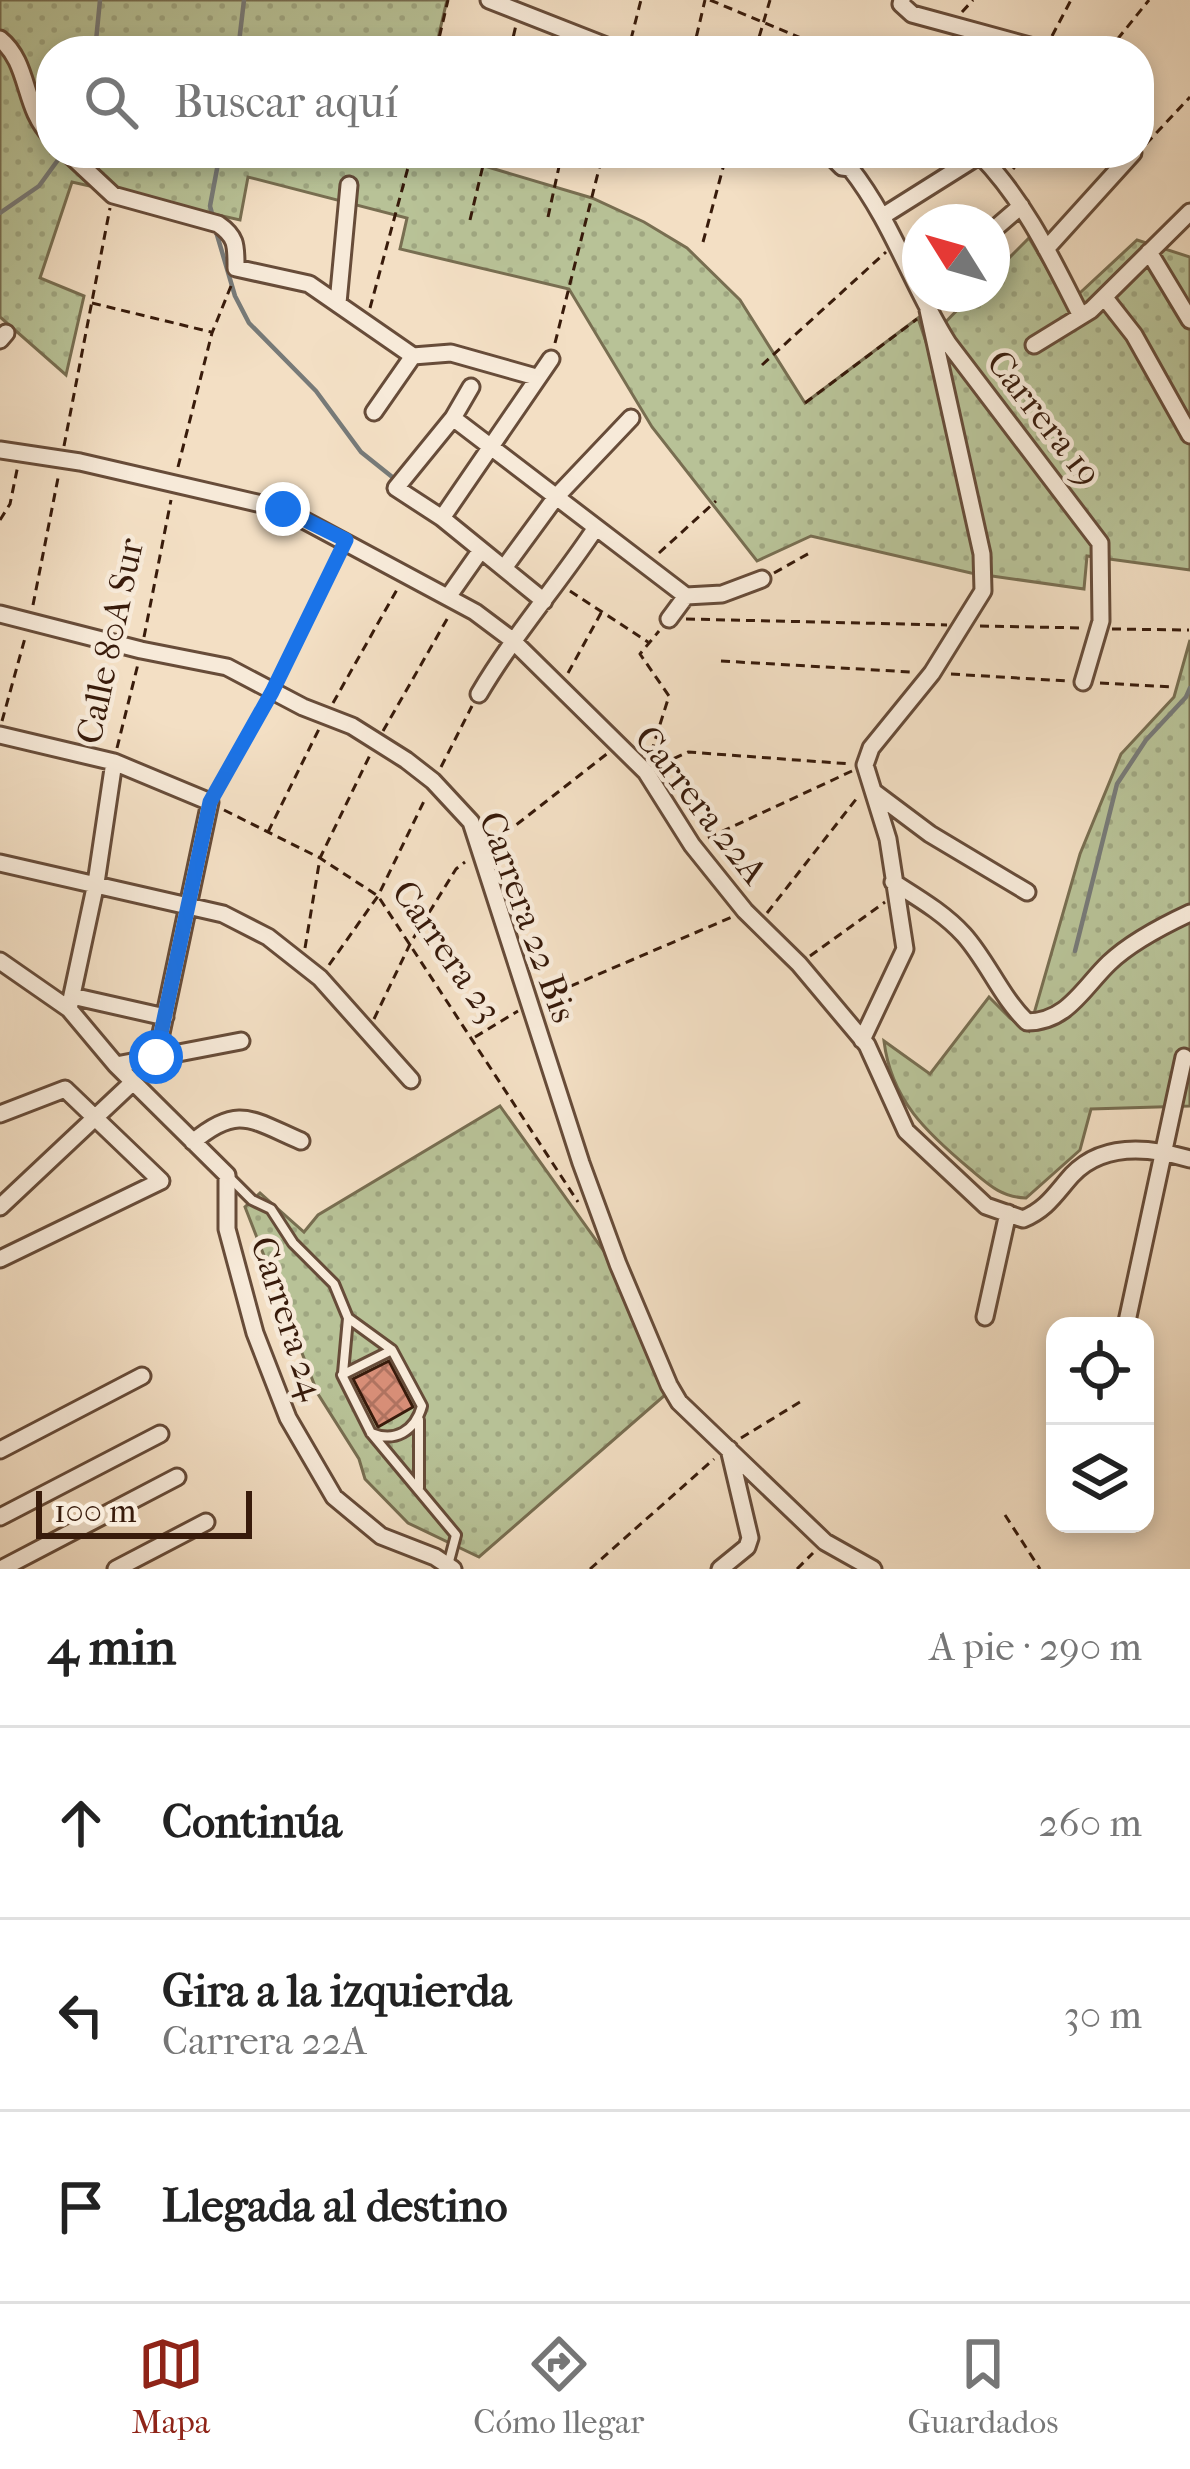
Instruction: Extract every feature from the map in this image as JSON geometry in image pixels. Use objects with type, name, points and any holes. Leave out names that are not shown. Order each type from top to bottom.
[{"type":"street","points":[[489,0],[584,36]]},
{"type":"street","points":[[907,7],[1001,36]]},
{"type":"street","points":[[0,39],[15,52],[36,116]]},
{"type":"street","points":[[84,168],[113,195],[196,217],[232,234],[236,268],[308,284],[413,356],[451,353],[536,377]]},
{"type":"street","name":"Carrera 19","points":[[850,168],[884,216],[902,255]]},
{"type":"street","points":[[884,216],[960,168]]},
{"type":"street","points":[[992,168],[1021,206],[1081,316]]},
{"type":"street","points":[[1046,249],[1121,168]]},
{"type":"street","points":[[338,303],[349,185]]},
{"type":"street","points":[[1010,215],[1021,206]]},
{"type":"street","points":[[1034,345],[1105,298],[1190,212]]},
{"type":"street","points":[[1149,252],[1190,320]]},
{"type":"street","points":[[1105,298],[1134,335],[1190,435]]},
{"type":"street","points":[[862,1040],[905,949],[888,839],[869,780],[871,748],[932,674],[983,591],[982,554],[928,312]]},
{"type":"street","name":"Carrera 19","points":[[929,312],[1017,437],[1100,543],[1099,628],[1083,682]]},
{"type":"street","points":[[374,412],[413,356]]},
{"type":"street","points":[[442,518],[551,359]]},
{"type":"street","points":[[471,387],[453,418],[396,488],[442,518],[544,601]]},
{"type":"street","points":[[453,418],[686,596],[722,594],[762,579]]},
{"type":"street","points":[[504,568],[556,497],[632,418]]},
{"type":"street","name":"Carrera 22A","points":[[0,449],[283,509],[452,599],[511,639],[646,772],[692,845],[745,911],[799,964],[862,1040],[906,1131],[986,1206],[1007,1214]]},
{"type":"street","points":[[479,694],[511,639],[559,583],[595,529]]},
{"type":"street","points":[[452,599],[482,550]]},
{"type":"street","points":[[669,619],[686,596]]},
{"type":"street","name":"Carrera 22 Bis","points":[[0,614],[226,667],[352,726],[406,760],[471,821],[610,1244],[669,1385],[679,1402],[825,1542],[873,1569]]},
{"type":"street","points":[[0,735],[113,762],[210,802],[156,1057]]},
{"type":"street","name":"Calle 80A Sur","points":[[70,1002],[96,883],[113,762]]},
{"type":"street","points":[[869,780],[930,834],[1027,892]]},
{"type":"street","points":[[0,863],[223,914],[268,937],[320,978],[411,1080]]},
{"type":"street","points":[[894,889],[935,909],[965,936],[1013,1009],[1027,1022],[1043,1022],[1063,1012],[1131,945],[1190,913]]},
{"type":"street","points":[[0,961],[70,1002],[165,1017]]},
{"type":"street","points":[[70,1002],[116,1065],[227,1175]]},
{"type":"street","points":[[116,1065],[242,1041]]},
{"type":"street","points":[[1128,1317],[1184,1057]]},
{"type":"street","points":[[0,1207],[133,1082]]},
{"type":"street","points":[[0,1114],[64,1089],[161,1180],[0,1259]]},
{"type":"street","points":[[193,1142],[216,1123],[237,1118],[301,1141]]},
{"type":"street","points":[[985,1317],[1007,1214],[1023,1219],[1048,1207],[1075,1172],[1112,1150],[1166,1152],[1190,1159]]},
{"type":"street","name":"Carrera 24","points":[[227,1175],[227,1229],[255,1333],[288,1418],[334,1496],[382,1536],[450,1567]]},
{"type":"street","points":[[0,1450],[142,1376]]},
{"type":"street","points":[[0,1517],[160,1434]]},
{"type":"street","points":[[721,1569],[747,1547],[750,1538],[728,1446]]},
{"type":"street","points":[[1,1569],[177,1477]]},
{"type":"street","points":[[116,1569],[206,1522]]},
{"type":"lane","points":[[227,1175],[252,1200],[272,1209],[293,1243],[334,1284],[348,1318],[343,1375],[371,1433],[456,1535],[450,1567]]},
{"type":"lane","points":[[348,1318],[392,1350],[422,1406],[416,1449],[419,1491]]},
{"type":"lane","points":[[343,1375],[392,1350]]},
{"type":"lane","points":[[371,1433],[403,1434],[416,1422],[422,1406]]},
{"type":"path","points":[[440,36],[448,0]]},
{"type":"path","points":[[629,36],[641,0]]},
{"type":"path","points":[[697,36],[707,0],[799,36]]},
{"type":"path","points":[[759,36],[770,0]]},
{"type":"path","points":[[1053,36],[1071,0]]},
{"type":"path","points":[[1120,36],[1149,0]]},
{"type":"path","points":[[1154,134],[1190,97]]},
{"type":"path","points":[[367,321],[408,168]]},
{"type":"path","points":[[470,220],[482,168]]},
{"type":"path","points":[[548,217],[559,168]]},
{"type":"path","points":[[551,359],[599,168]]},
{"type":"path","points":[[703,242],[723,168]]},
{"type":"path","points":[[1004,180],[1014,168]]},
{"type":"path","points":[[763,365],[896,242]]},
{"type":"path","name":"Calle 80A Sur","points":[[113,762],[174,483],[212,333],[231,291]]},
{"type":"path","points":[[90,303],[212,333]]},
{"type":"path","points":[[805,403],[925,312]]},
{"type":"path","points":[[0,520],[10,504],[21,454]]},
{"type":"path","points":[[644,567],[716,501]]},
{"type":"path","points":[[210,802],[272,692],[346,540]]},
{"type":"path","points":[[762,579],[813,550]]},
{"type":"path","points":[[559,583],[649,643]]},
{"type":"path","points":[[302,962],[320,858],[452,599]]},
{"type":"path","points":[[561,685],[601,613]]},
{"type":"path","points":[[646,772],[669,696],[640,654],[669,619],[1189,630]]},
{"type":"path","points":[[320,978],[378,896],[479,694]]},
{"type":"path","points":[[646,772],[688,752],[869,780]]},
{"type":"path","points":[[692,845],[869,780]]},
{"type":"path","points":[[759,923],[869,780]]},
{"type":"path","name":"Carrera 23","points":[[210,802],[320,858],[378,896],[581,1208]]},
{"type":"path","points":[[799,964],[894,889]]},
{"type":"path","points":[[473,1038],[528,1004],[745,911]]},
{"type":"path","points":[[590,1569],[728,1446],[800,1402]]},
{"type":"path","points":[[1006,1515],[1040,1569]]},
{"type":"path","points":[[797,1569],[825,1542]]},
{"type":"green space","points":[[0,0],[447,0],[439,36],[36,36],[36,168],[491,168],[592,198],[687,248],[740,300],[805,403],[918,318],[926,342],[955,312],[1010,312],[1010,257],[1029,238],[1068,304],[1137,240],[1190,257],[1190,570],[1087,556],[1084,589],[971,573],[811,536],[757,561],[652,427],[569,289],[400,249],[407,218],[248,177],[240,220],[72,182],[40,278],[84,296],[66,375],[0,317]]},
{"type":"green space","points":[[1190,640],[1190,1106],[1091,1109],[1080,1150],[1026,1198],[1009,1195],[954,1156],[913,1114],[894,1081],[884,1041],[930,1074],[989,997],[1029,1031],[1080,854],[1121,754],[1174,697]]},
{"type":"green space","points":[[500,1106],[613,1264],[665,1395],[479,1557],[408,1523],[365,1479],[359,1459],[318,1394],[245,1207],[260,1193],[304,1232],[318,1215]]},
{"type":"building","points":[[389,1361],[413,1407],[378,1427],[353,1379]]},
{"type":"waterway","points":[[96,36],[100,0]]},
{"type":"waterway","points":[[240,36],[244,0]]},
{"type":"waterway","points":[[0,213],[39,186],[52,168]]},
{"type":"waterway","points":[[213,217],[210,206],[217,168]]},
{"type":"waterway","points":[[215,228],[235,296],[249,323],[316,391],[361,452],[396,480]]},
{"type":"waterway","points":[[1075,951],[1117,784],[1190,688]]},
{"type":"route","points":[[156,1057],[210,802],[272,692],[346,540],[283,509]]}]
